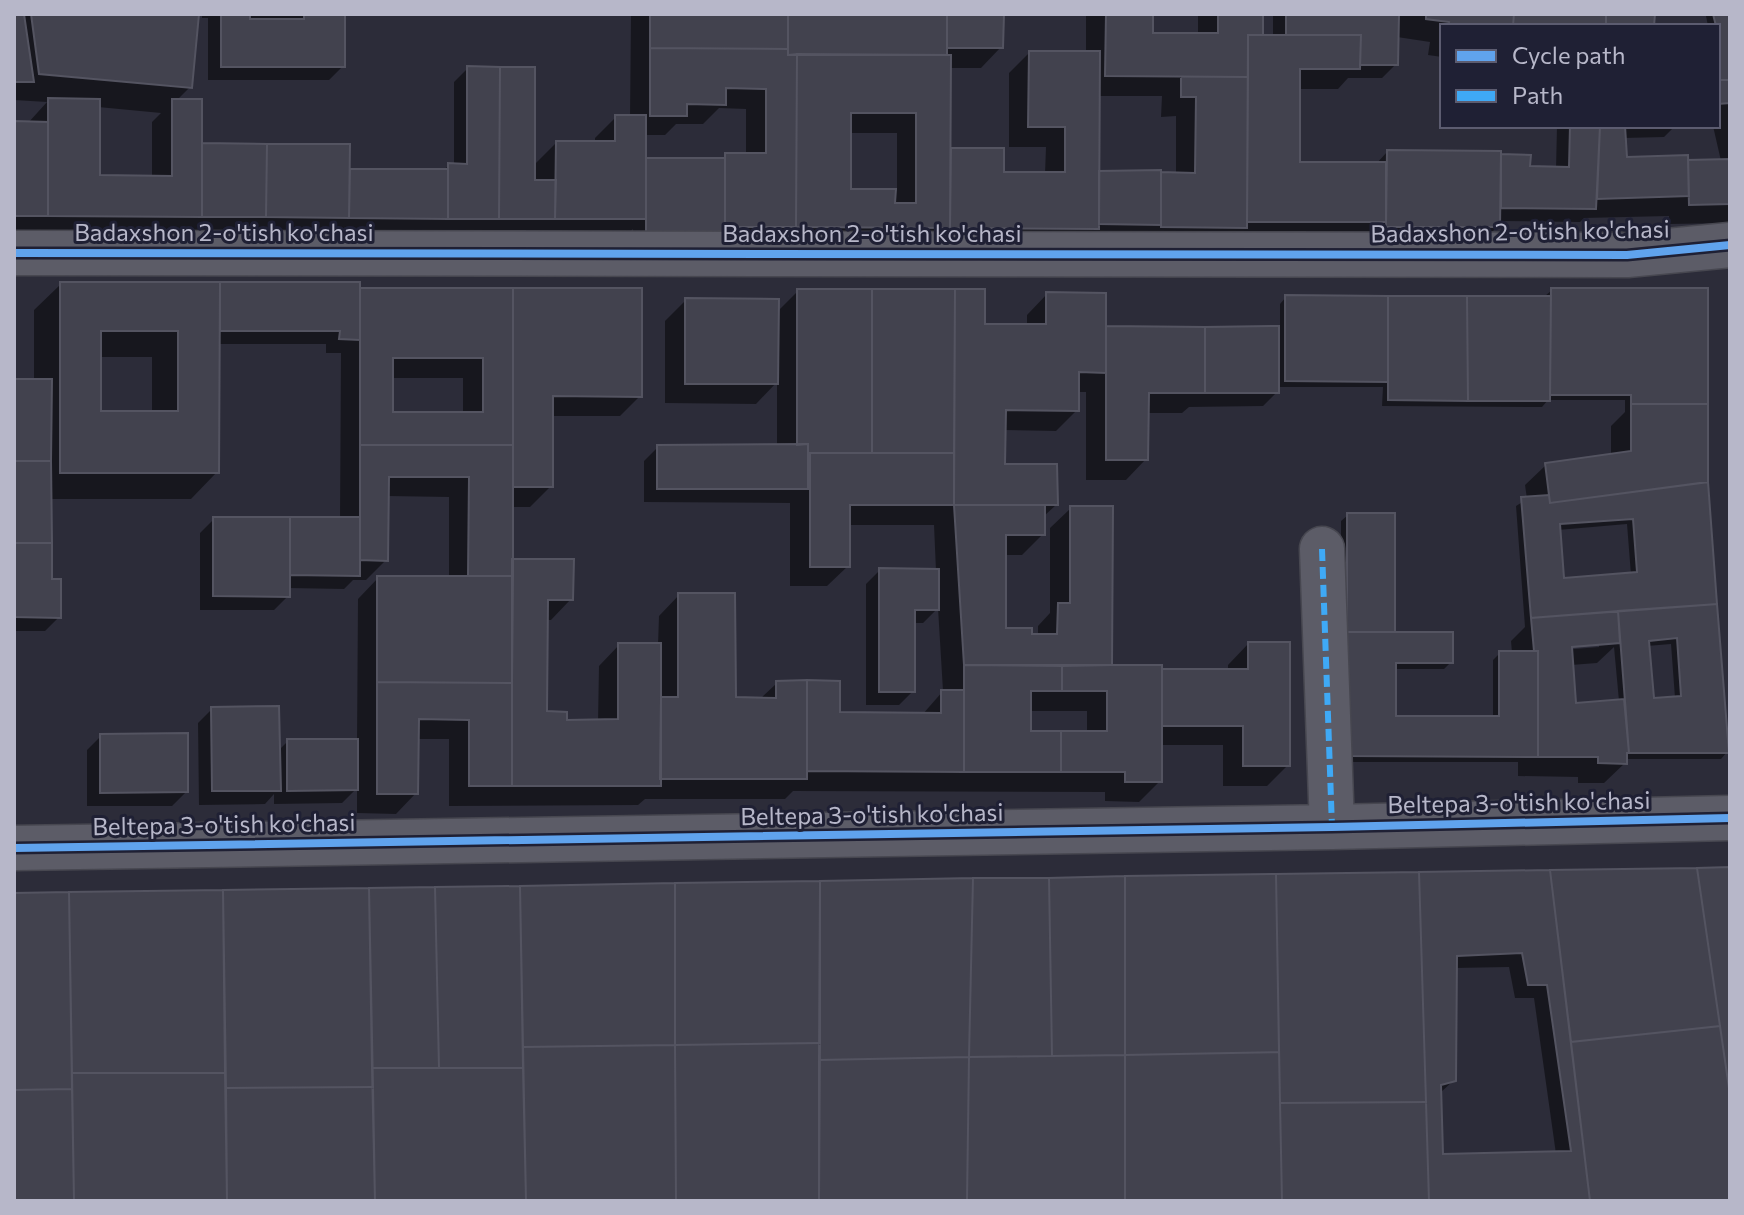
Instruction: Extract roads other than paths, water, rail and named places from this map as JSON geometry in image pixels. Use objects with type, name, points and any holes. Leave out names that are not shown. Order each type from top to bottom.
[{"type":"street","name":"Badaxshon 2-o'tish ko'chasi","points":[[14,253],[1627,255],[1730,245]]},
{"type":"street","points":[[1322,549],[1332,827]]},
{"type":"street","name":"Beltepa 3-o'tish ko'chasi","points":[[14,848],[1730,818]]}]
